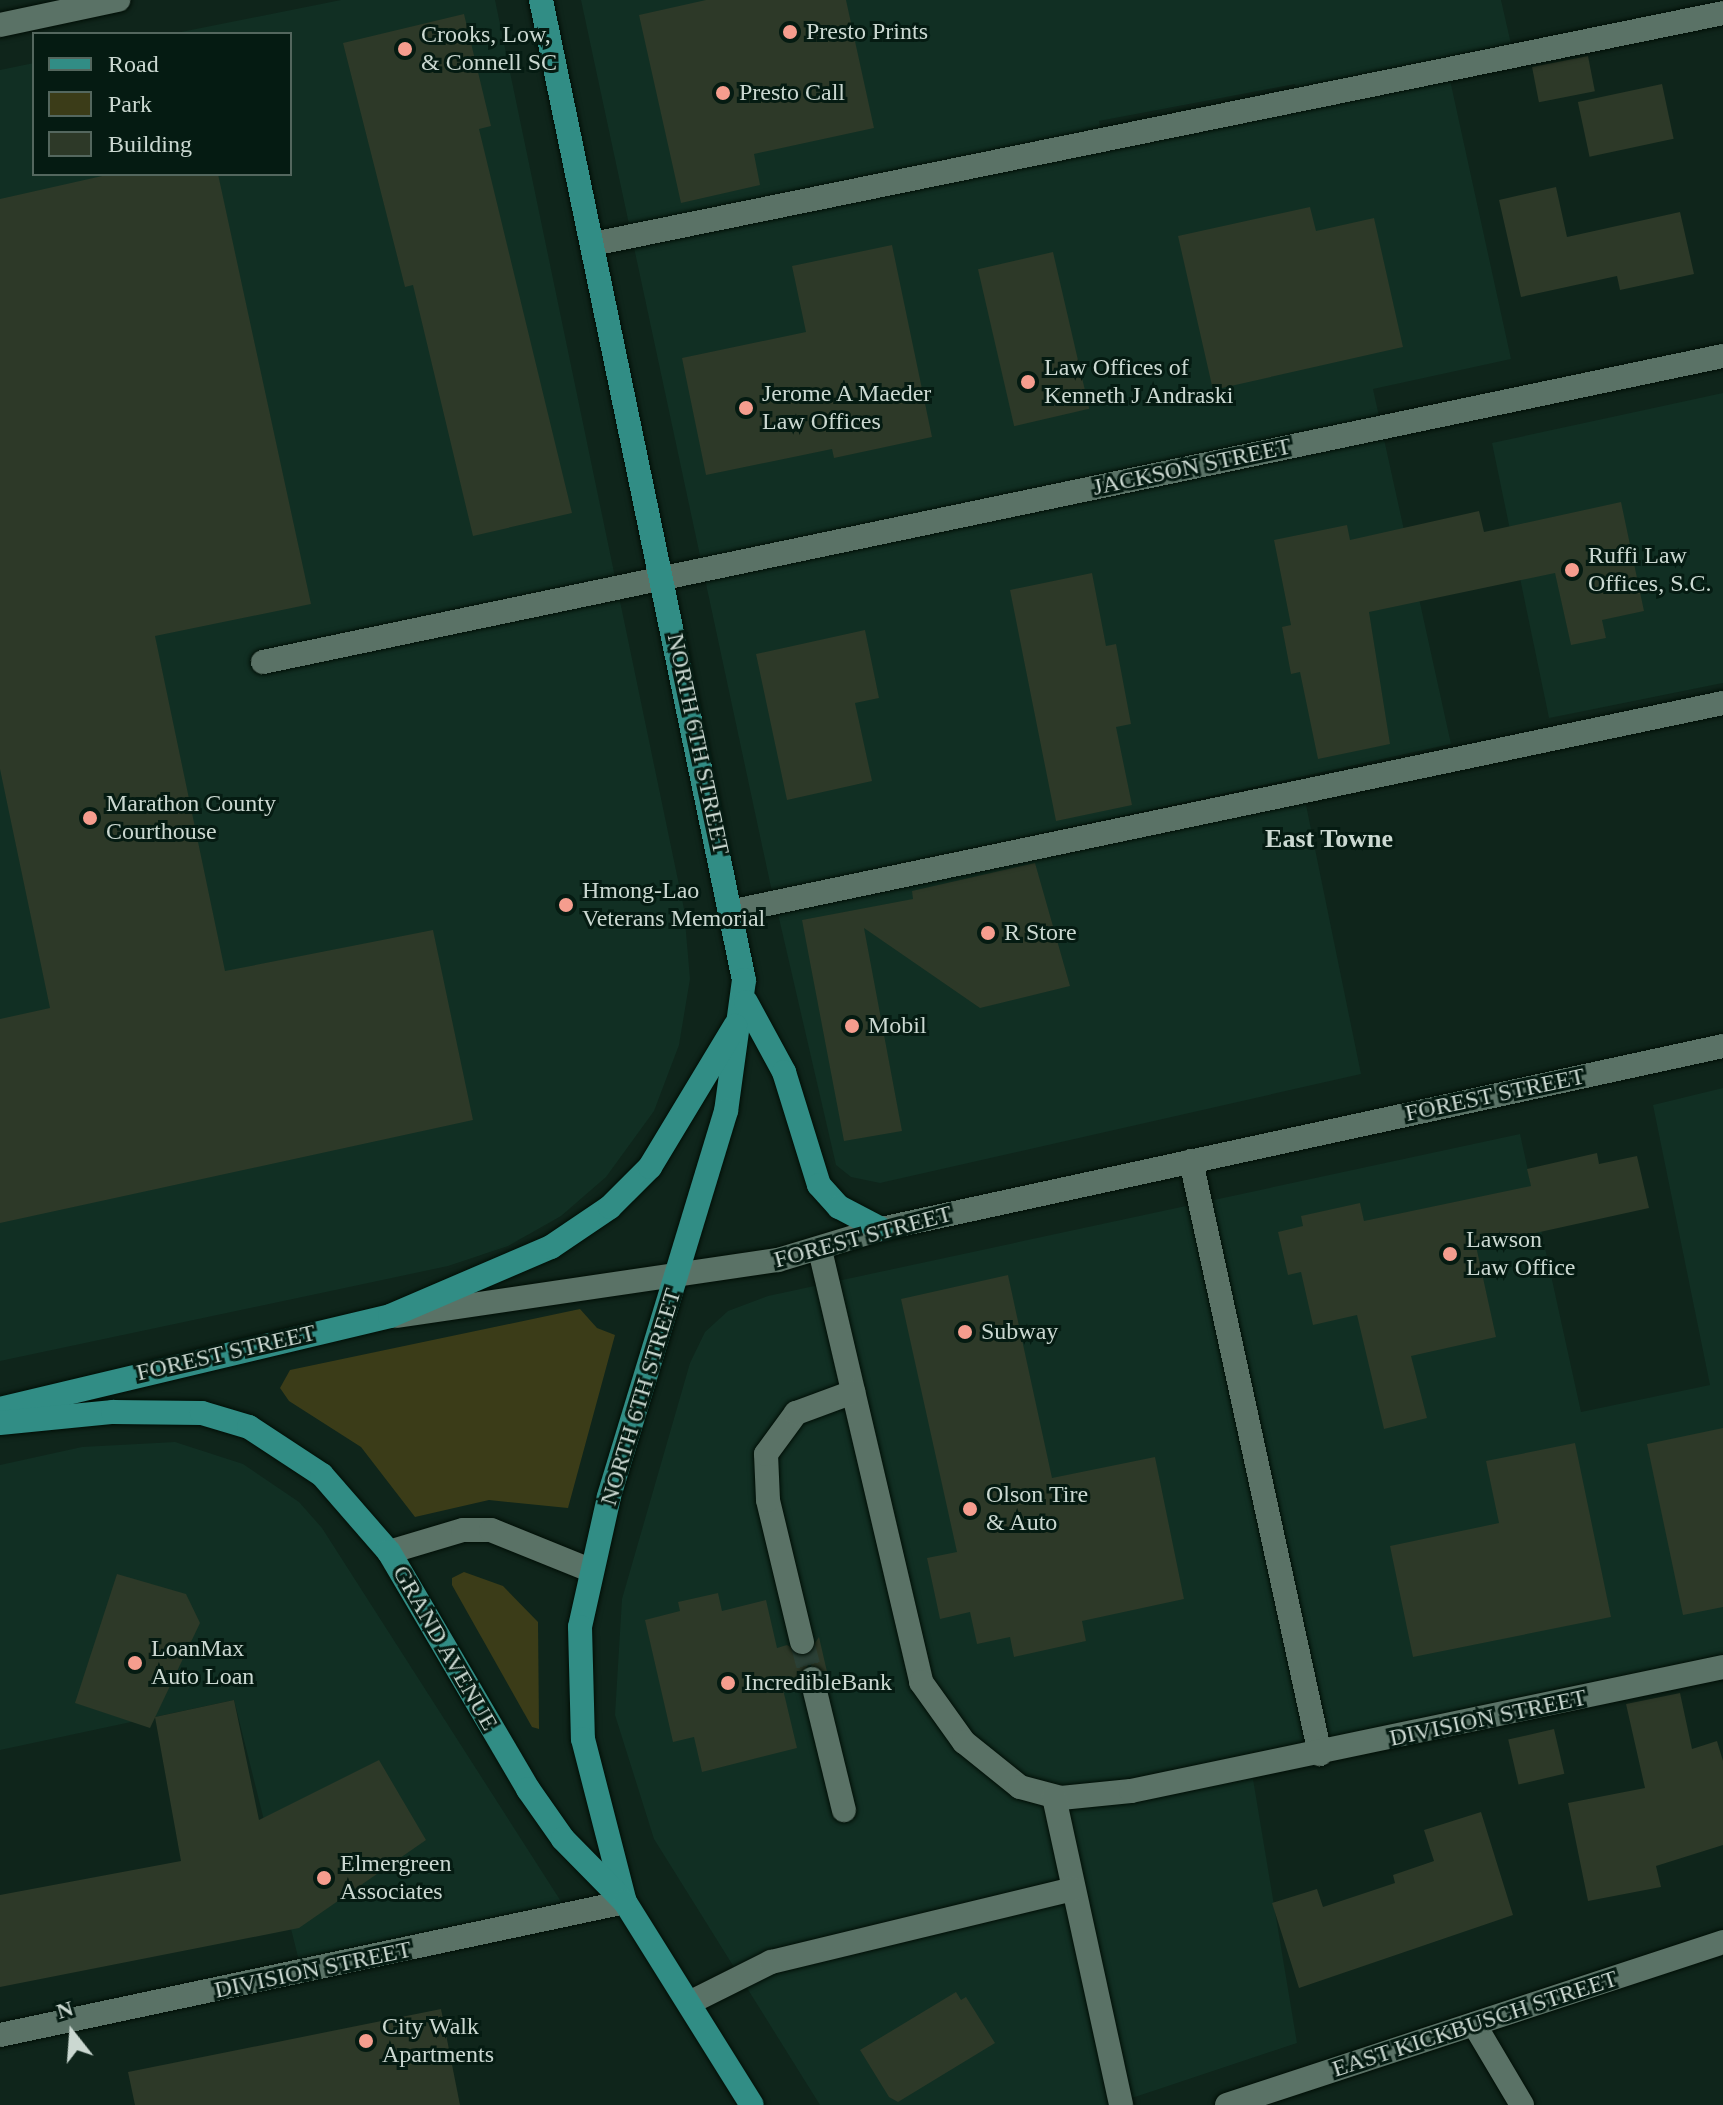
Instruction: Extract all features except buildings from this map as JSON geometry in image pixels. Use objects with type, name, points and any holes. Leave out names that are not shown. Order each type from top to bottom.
[{"type":"main road","name":"NORTH 6TH STREET","points":[[541,0],[734,911],[745,1000],[726,1111],[590,1570],[578,1655],[580,1712],[596,1807],[625,1902]]},
{"type":"main road","points":[[745,1000],[787,1079],[819,1185],[839,1207],[881,1229]]},
{"type":"main road","points":[[390,1316],[507,1270],[610,1207],[682,1122],[745,1000]]},
{"type":"main road","name":"FOREST STREET","points":[[0,1409],[390,1316]]},
{"type":"main road","name":"GRAND AVENUE","points":[[0,1423],[176,1410],[228,1420],[276,1442],[322,1475],[389,1552],[547,1818],[625,1902],[752,2105]]},
{"type":"street","points":[[7,16],[118,0]]},
{"type":"street","points":[[593,244],[1723,13]]},
{"type":"street","name":"JACKSON STREET","points":[[263,662],[1723,356]]},
{"type":"street","points":[[734,911],[1723,703]]},
{"type":"street","name":"FOREST STREET","points":[[390,1316],[679,1276],[820,1250],[881,1229],[1723,1046]]},
{"type":"street","points":[[1191,1161],[1320,1754]]},
{"type":"street","points":[[820,1250],[928,1696],[998,1774],[1054,1797],[1121,2105]]},
{"type":"street","points":[[802,1642],[768,1500],[766,1454],[778,1428],[796,1413],[853,1392]]},
{"type":"street","points":[[389,1552],[453,1532],[491,1530],[590,1570]]},
{"type":"street","name":"DIVISION STREET","points":[[1054,1797],[1096,1797],[1252,1768],[1723,1667]]},
{"type":"street","points":[[812,1679],[844,1810]]},
{"type":"street","points":[[689,2003],[771,1962],[1073,1889]]},
{"type":"street","name":"DIVISION STREET","points":[[0,2035],[625,1902]]},
{"type":"street","name":"EAST KICKBUSCH STREET","points":[[1227,2105],[1723,1942]]},
{"type":"street","points":[[1474,2024],[1522,2105]]},
{"type":"shaded area","points":[[341,0],[495,0],[684,909],[690,979],[679,1045],[654,1111],[606,1177],[561,1216],[508,1246],[448,1266],[0,1361],[0,70],[32,63],[32,176],[292,176],[292,32],[181,32]]},
{"type":"shaded area","points":[[581,0],[1501,0],[1511,44],[1445,57],[1511,359],[1373,389],[1451,744],[772,892]],"holes":[[[1295,84],[1301,109],[1104,150],[1099,121]]]},
{"type":"shaded area","points":[[1723,393],[1723,683],[1549,718],[1492,443]]},
{"type":"shaded area","points":[[1305,800],[1361,1074],[880,1183],[851,1177],[836,1165],[778,914]]},
{"type":"shaded area","points":[[1723,1088],[1723,1655],[1249,1755],[1297,2043],[1111,2105],[820,2105],[654,1839],[615,1715],[622,1599],[690,1363],[705,1332],[728,1311],[768,1296],[1520,1134],[1581,1412],[1710,1385],[1653,1105]]},
{"type":"shaded area","points":[[175,1442],[243,1464],[299,1502],[322,1528],[562,1903],[299,1961],[234,1700],[0,1750],[0,1465],[82,1447]]},
{"type":"green space","points":[[580,1309],[597,1328],[615,1335],[568,1508],[489,1500],[415,1517],[361,1447],[289,1401],[280,1388],[290,1370]]},
{"type":"green space","points":[[464,1572],[503,1586],[538,1622],[539,1729],[532,1727],[452,1585],[452,1578]]},
{"type":"tunnel","points":[[802,1642],[812,1679]]},
{"type":"place","name":"Presto Prints","points":[[790,32]]},
{"type":"place","name":"Crooks, Low, & Connell SC","points":[[405,49]]},
{"type":"place","name":"Presto Call","points":[[723,93]]},
{"type":"place","name":"Law Offices of Kenneth J Andraski","points":[[1028,382]]},
{"type":"place","name":"Jerome A Maeder Law Offices","points":[[746,408]]},
{"type":"place","name":"Ruffi Law Offices, S.C.","points":[[1572,570]]},
{"type":"place","name":"Marathon County Courthouse","points":[[90,818]]},
{"type":"place","name":"Hmong-Lao Veterans Memorial","points":[[566,905]]},
{"type":"place","name":"R Store","points":[[988,933]]},
{"type":"place","name":"Mobil","points":[[852,1026]]},
{"type":"place","name":"Lawson Law Office","points":[[1450,1254]]},
{"type":"place","name":"Subway","points":[[965,1332]]},
{"type":"place","name":"Olson Tire & Auto","points":[[970,1509]]},
{"type":"place","name":"LoanMax Auto Loan","points":[[135,1663]]},
{"type":"place","name":"IncredibleBank","points":[[728,1683]]},
{"type":"place","name":"Elmergreen Associates","points":[[324,1878]]},
{"type":"place","name":"City Walk Apartments","points":[[366,2041]]},
{"type":"district","name":"East Towne","points":[[1329,839]]}]
